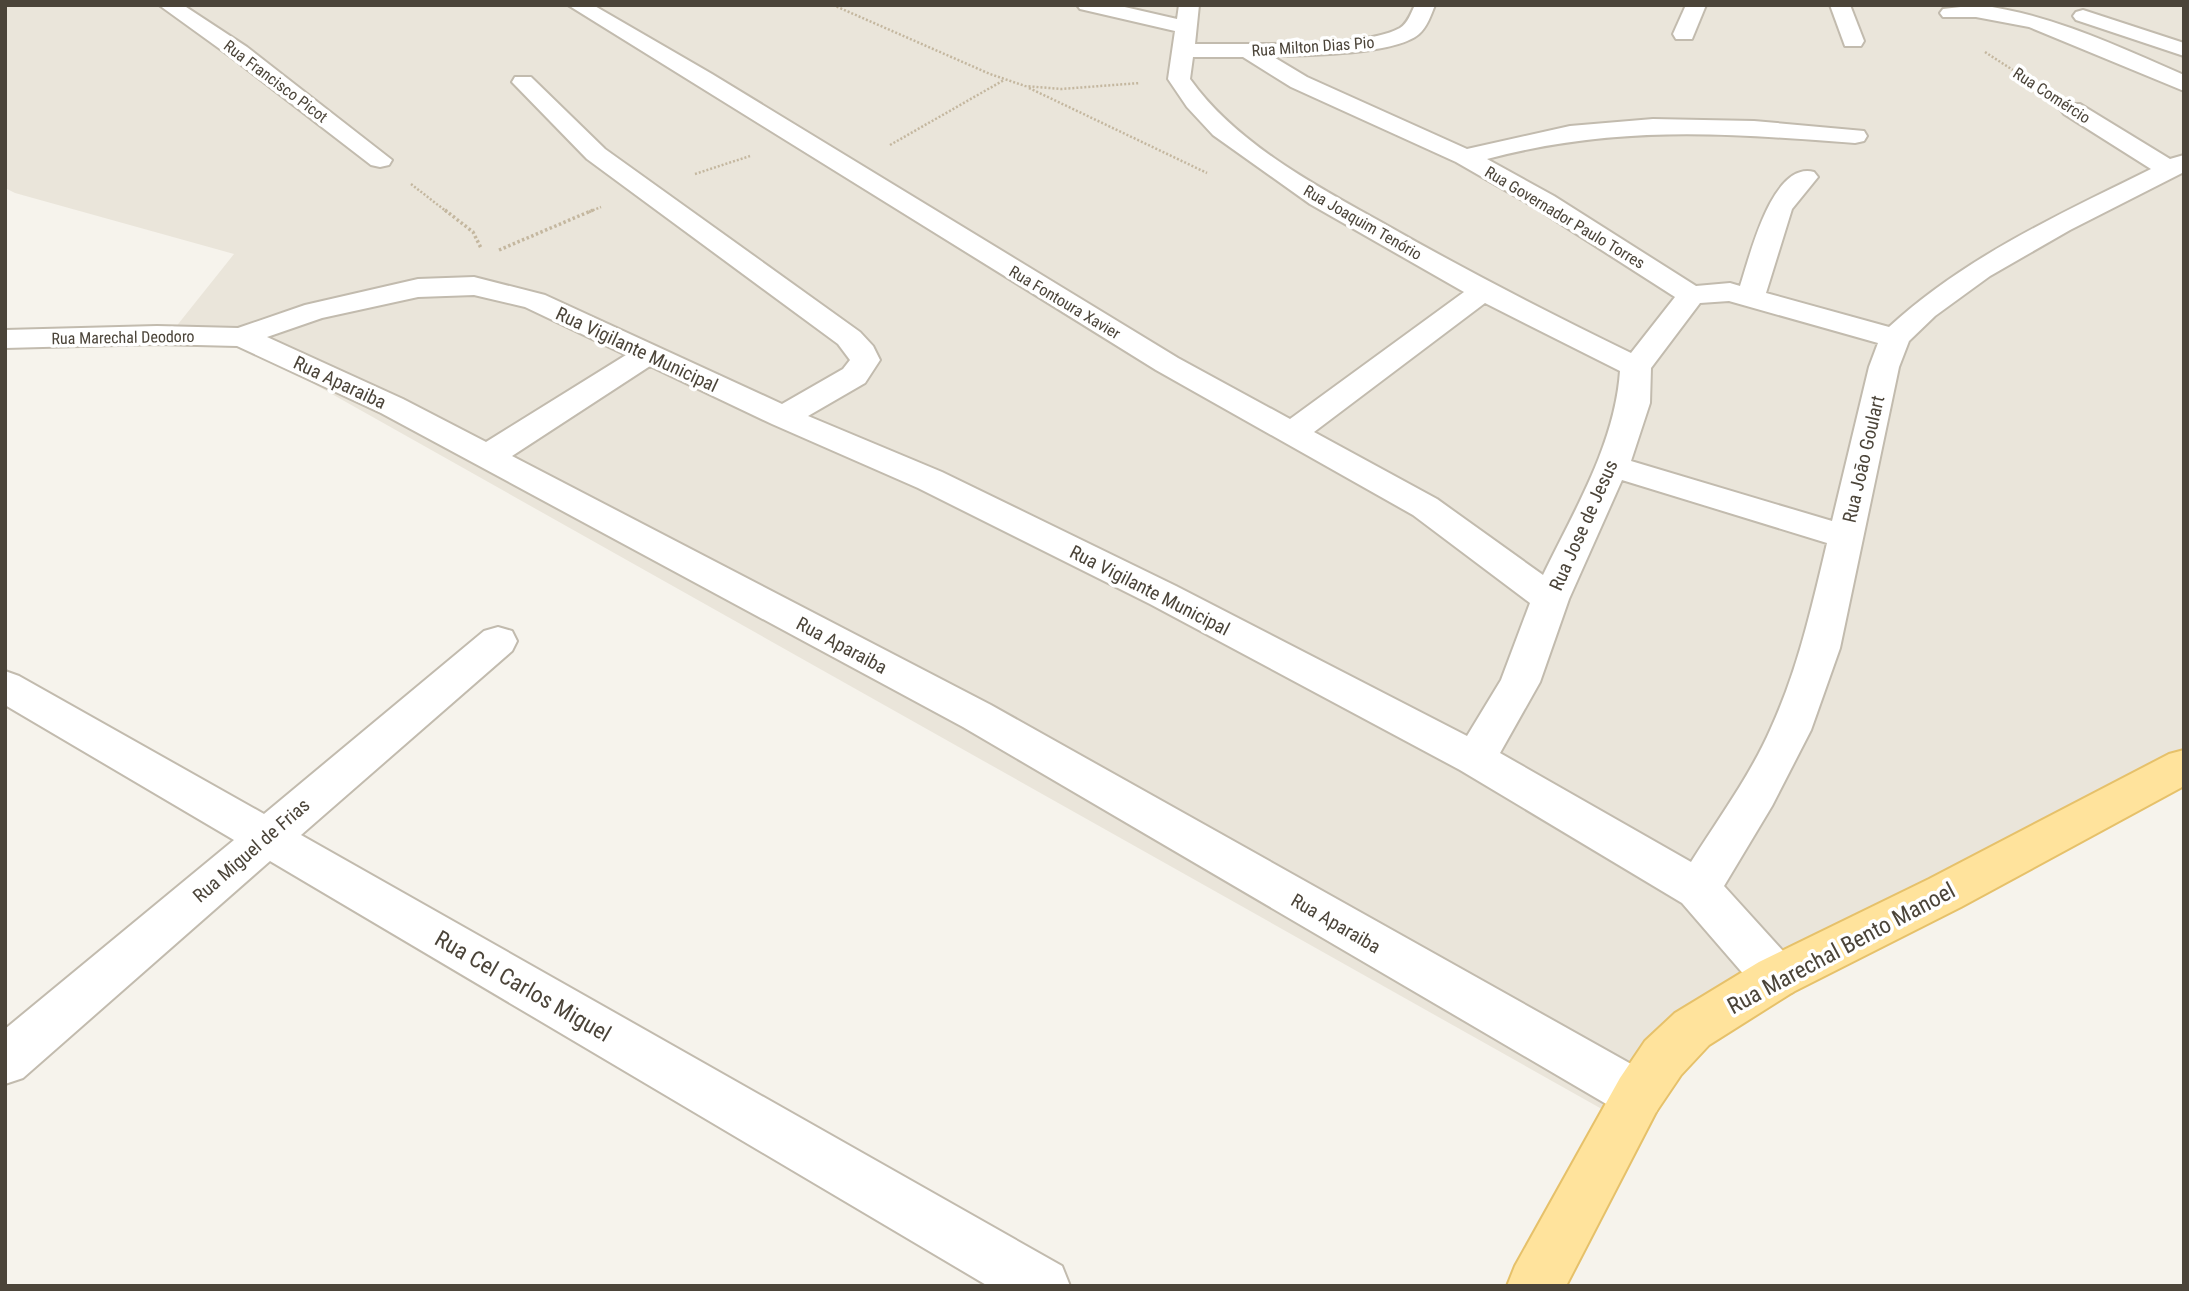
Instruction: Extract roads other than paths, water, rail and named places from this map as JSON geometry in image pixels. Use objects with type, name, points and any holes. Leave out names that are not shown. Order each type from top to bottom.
[{"type":"main road","name":"Rua Marechal Bento Manoel","points":[[1535,1286],[1638,1095],[1663,1058],[1692,1029],[1776,977],[1945,893],[2184,766]]},
{"type":"street","name":"Rua Francisco Picot","points":[[169,5],[239,52],[380,160]]},
{"type":"street","name":"Rua Fontoura Xavier","points":[[578,5],[704,79],[1155,357],[1425,507],[1550,599]]},
{"type":"street","name":"Rua Milton Dias Pio","points":[[1087,5],[1186,28],[1249,51],[1259,48],[1386,41],[1409,31],[1425,5]]},
{"type":"street","points":[[1684,34],[1696,5]]},
{"type":"street","points":[[1840,5],[1853,41]]},
{"type":"street","points":[[2047,5],[2184,50]]},
{"type":"street","points":[[1950,13],[1978,12],[2029,20],[2184,84]]},
{"type":"street","name":"Rua Joaquim Tenório","points":[[1186,28],[1179,79],[1195,103],[1222,130],[1319,198],[1483,291],[1636,367]]},
{"type":"street","name":"Rua Governador Paulo Torres","points":[[1249,51],[1299,82],[1465,157],[1545,202],[1691,295]]},
{"type":"street","points":[[523,82],[596,153],[644,191],[849,338],[862,352],[865,360],[854,376],[783,417]]},
{"type":"street","name":"Rua Comércio","points":[[2072,108],[2177,166]]},
{"type":"street","points":[[1465,157],[1543,137],[1623,127],[1674,125],[1856,136]]},
{"type":"street","name":"Rua Joāo Goulart","points":[[1698,889],[1757,794],[1791,730],[1821,649],[1884,367],[1895,338],[1925,310],[1980,271],[2061,224],[2177,166]]},
{"type":"street","points":[[1750,299],[1779,208],[1805,177]]},
{"type":"street","name":"Rua Vigilante Municipal","points":[[242,337],[315,311],[477,272],[783,417],[930,480],[1163,595],[1475,759],[1698,889],[1776,977]]},
{"type":"street","points":[[1291,434],[1483,291]]},
{"type":"street","points":[[1636,367],[1691,295],[1730,292],[1895,338]]},
{"type":"street","name":"Rua Marechal Deodoro","points":[[5,339],[157,335],[242,337]]},
{"type":"street","name":"Rua Aparaiba","points":[[242,337],[391,406],[488,456],[977,716],[1638,1095]]},
{"type":"street","points":[[488,456],[648,354]]},
{"type":"street","name":"Rua Jose de Jesus","points":[[1475,759],[1520,682],[1550,599],[1612,466],[1634,403],[1636,367]]},
{"type":"street","points":[[1612,466],[1846,537]]},
{"type":"street","name":"Rua Miguel de Frias","points":[[5,1061],[498,641]]},
{"type":"street","name":"Rua Cel Carlos Miguel","points":[[5,686],[1042,1286]]}]
